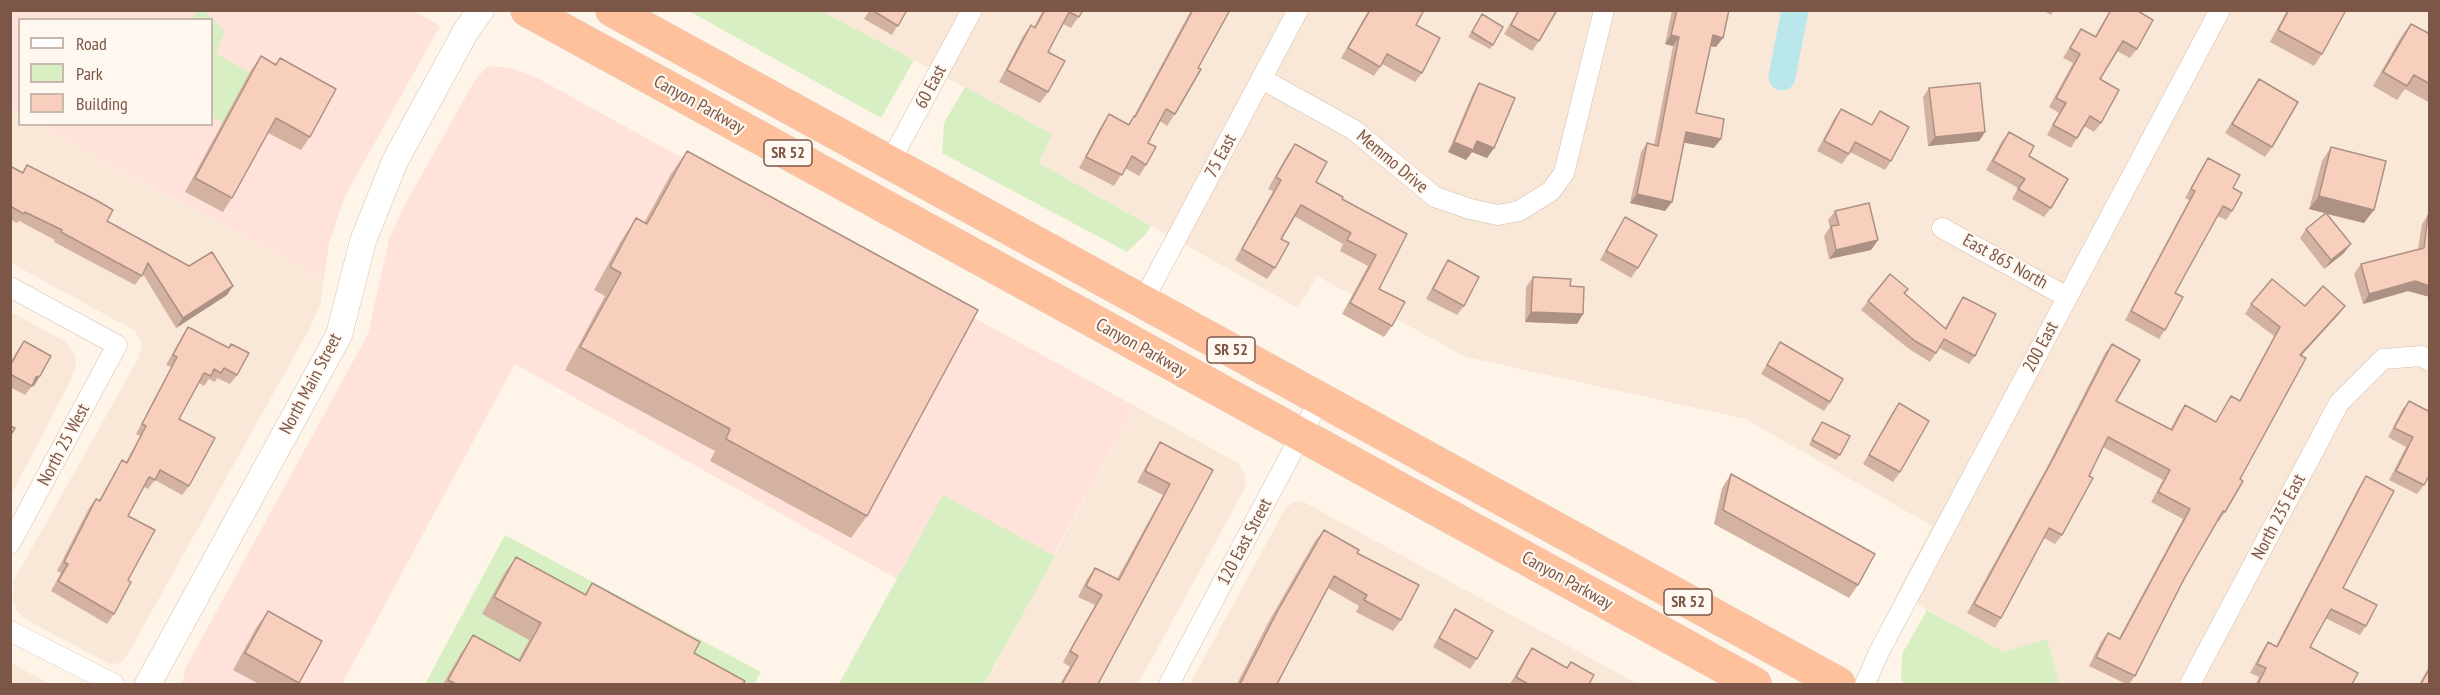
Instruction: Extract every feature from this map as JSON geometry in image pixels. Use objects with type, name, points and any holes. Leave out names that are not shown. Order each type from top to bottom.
[{"type":"highway","name":"Canyon Parkway","points":[[527,10],[1755,684]]},
{"type":"highway","name":"SR 52","points":[[612,10],[1839,684]]},
{"type":"street","name":"North Main Street","points":[[148,684],[339,335],[363,241],[395,161],[466,31],[481,10]]},
{"type":"street","name":"60 East","points":[[890,162],[972,10]]},
{"type":"street","name":"75 East","points":[[1143,301],[1298,10]]},
{"type":"street","name":"Memmo Drive","points":[[1262,79],[1354,130],[1435,197],[1470,209],[1498,214],[1519,211],[1551,191],[1564,173],[1604,10]]},
{"type":"street","name":"200 East","points":[[1865,684],[1879,652],[2220,10]]},
{"type":"street","name":"East 865 North","points":[[1942,228],[2067,297]]},
{"type":"street","name":"North 25 West","points":[[10,287],[117,345],[10,544]]},
{"type":"street","name":"North 235 East","points":[[2190,684],[2340,403],[2383,359],[2421,356],[2430,361]]},
{"type":"street","name":"120 East Street","points":[[1169,684],[1320,399]]},
{"type":"street","points":[[10,631],[114,684]]},
{"type":"shaded area","points":[[413,10],[440,26],[345,196],[329,243],[324,279],[40,126],[213,126],[213,18],[18,18],[18,113],[11,109],[10,11]]},
{"type":"shaded area","points":[[821,11],[2429,11],[2429,684],[2062,684],[1897,593],[1932,526],[1745,419],[1466,357],[1317,276],[1298,308],[1039,163],[1052,134]]},
{"type":"shaded area","points":[[488,66],[511,68],[537,78],[1135,406],[983,684],[839,684],[897,579],[515,364],[342,684],[182,684],[186,667],[368,334],[389,239],[403,208],[475,80]]},
{"type":"shaded area","points":[[10,109],[18,113],[18,126],[40,126],[324,279],[320,305],[311,326],[121,663],[110,664],[25,619],[16,609],[13,598],[14,580],[138,359],[142,344],[135,331],[11,263]]},
{"type":"shaded area","points":[[11,312],[66,342],[75,355],[76,364],[70,382],[11,495]]},
{"type":"shaded area","points":[[1135,406],[1238,463],[1245,474],[1245,488],[1138,684],[985,684]]},
{"type":"shaded area","points":[[1302,501],[1638,684],[1190,684],[1285,509],[1293,502]]},
{"type":"shaded area","points":[[11,663],[50,684],[11,684]]},
{"type":"green space","points":[[196,11],[205,11],[212,18],[192,18]]},
{"type":"green space","points":[[689,11],[821,11],[914,60],[881,118]]},
{"type":"green space","points":[[213,19],[225,32],[216,53],[250,73],[223,123],[213,118]]},
{"type":"green space","points":[[965,87],[1052,134],[1039,163],[1151,226],[1145,235],[1127,252],[942,153],[944,123]]},
{"type":"green space","points":[[943,495],[1055,556],[984,684],[839,684]]},
{"type":"green space","points":[[505,535],[761,672],[754,684],[708,684],[529,640],[508,679],[461,653],[443,684],[425,684]]},
{"type":"green space","points":[[1927,610],[2004,652],[2047,639],[2059,683],[2062,684],[1908,684],[1901,681],[1902,654]]},
{"type":"building","points":[[872,10],[907,10],[898,26]]},
{"type":"building","points":[[1045,10],[1083,10],[1079,17],[1069,12],[1048,52],[1065,61],[1048,92],[1007,70],[1031,25],[1035,28]]},
{"type":"building","points":[[1193,10],[1230,10],[1198,68],[1201,69],[1175,114],[1166,109],[1148,143],[1156,147],[1146,165],[1132,156],[1122,175],[1086,157],[1109,114],[1129,125],[1135,117]]},
{"type":"building","points":[[1370,10],[1424,10],[1416,25],[1440,38],[1422,73],[1387,54],[1380,67],[1348,48]]},
{"type":"building","points":[[1519,10],[1557,10],[1539,41],[1511,25]]},
{"type":"building","points":[[1677,10],[1729,10],[1723,38],[1713,35],[1696,113],[1724,119],[1721,139],[1686,132],[1672,202],[1637,194],[1647,143],[1658,146],[1679,37],[1671,35]]},
{"type":"building","points":[[2111,10],[2136,10],[2153,20],[2137,49],[2123,41],[2100,79],[2119,90],[2101,123],[2090,116],[2077,138],[2053,125],[2066,103],[2056,98],[2080,54],[2070,48],[2081,29],[2096,37]]},
{"type":"building","points":[[2289,10],[2346,10],[2322,54],[2278,30]]},
{"type":"building","points":[[1482,14],[1503,27],[1493,45],[1472,32]]},
{"type":"building","points":[[2411,24],[2430,34],[2430,84],[2414,75],[2407,86],[2383,72]]},
{"type":"building","points":[[261,56],[276,65],[280,58],[336,89],[310,137],[276,118],[232,198],[195,178]]},
{"type":"building","points":[[2259,79],[2298,102],[2272,147],[2232,124]]},
{"type":"building","points":[[1479,83],[1515,98],[1494,148],[1477,141],[1473,150],[1454,142]]},
{"type":"building","points":[[1980,83],[1985,132],[1935,137],[1929,88]]},
{"type":"building","points":[[1841,109],[1872,125],[1880,111],[1909,127],[1891,161],[1855,142],[1849,154],[1824,141]]},
{"type":"building","points":[[2009,132],[2034,146],[2029,156],[2068,179],[2051,208],[2018,189],[2025,179],[1993,161]]},
{"type":"building","points":[[1295,144],[1327,162],[1316,182],[1343,197],[1342,199],[1407,234],[1379,289],[1405,302],[1392,326],[1350,303],[1376,255],[1347,240],[1351,233],[1301,205],[1281,239],[1289,243],[1275,268],[1242,249],[1281,180],[1276,177]]},
{"type":"building","points":[[2331,147],[2386,161],[2374,210],[2319,196]]},
{"type":"building","points":[[687,151],[978,310],[867,516],[726,439],[730,429],[580,347],[621,273],[610,267],[636,218],[647,224]]},
{"type":"building","points":[[2208,158],[2240,175],[2233,188],[2242,193],[2232,211],[2223,206],[2175,293],[2183,297],[2165,330],[2131,311],[2195,191],[2191,189]]},
{"type":"building","points":[[27,165],[113,210],[107,221],[189,266],[212,252],[233,286],[183,318],[148,263],[142,276],[61,232],[62,230],[10,206],[10,166],[23,173]]},
{"type":"building","points":[[1869,203],[1878,240],[1836,250],[1831,226],[1839,225],[1835,211]]},
{"type":"building","points":[[2326,213],[2351,244],[2331,260],[2306,229]]},
{"type":"building","points":[[2428,215],[2430,215],[2430,286],[2415,281],[2369,294],[2361,264],[2424,248]]},
{"type":"building","points":[[1625,217],[1657,235],[1638,268],[1606,251]]},
{"type":"building","points":[[1448,260],[1479,277],[1464,306],[1433,289]]},
{"type":"building","points":[[1890,274],[1908,289],[1904,293],[1946,329],[1963,297],[1996,314],[1975,356],[1944,339],[1936,353],[1915,341],[1868,301]]},
{"type":"building","points":[[1533,277],[1571,279],[1570,286],[1584,287],[1583,314],[1531,312]]},
{"type":"building","points":[[2272,279],[2305,306],[2323,286],[2345,306],[2300,355],[2306,358],[2240,479],[2243,481],[2184,579],[2135,676],[2096,657],[2108,633],[2120,639],[2190,509],[2158,492],[2170,470],[2108,437],[2089,476],[2093,478],[2062,535],[2049,528],[2001,618],[1974,604],[2112,344],[2140,360],[2116,401],[2172,430],[2185,405],[2216,422],[2231,396],[2240,401],[2280,327],[2251,304]]},
{"type":"building","points":[[188,327],[229,348],[231,344],[249,353],[237,375],[224,368],[221,373],[214,369],[211,376],[204,373],[179,419],[215,438],[189,486],[160,470],[155,480],[149,477],[128,516],[155,530],[128,580],[131,582],[114,614],[58,581],[68,564],[64,562],[96,499],[100,501],[122,460],[127,463],[146,426],[142,424],[177,357],[173,355]]},
{"type":"building","points":[[24,341],[51,356],[32,386],[10,374],[10,366]]},
{"type":"building","points":[[1780,342],[1843,379],[1830,402],[1767,365]]},
{"type":"building","points":[[2409,401],[2430,412],[2430,474],[2424,485],[2396,471],[2413,437],[2394,428]]},
{"type":"building","points":[[1899,403],[1929,421],[1900,472],[1869,455]]},
{"type":"building","points":[[1822,422],[1850,436],[1840,455],[1812,440]]},
{"type":"building","points":[[10,426],[15,428],[10,436]]},
{"type":"building","points":[[1160,442],[1213,470],[1098,684],[1062,684],[1078,656],[1070,651],[1102,595],[1086,586],[1095,568],[1119,580],[1170,484],[1145,471]]},
{"type":"building","points":[[1731,474],[1875,554],[1858,585],[1723,510]]},
{"type":"building","points":[[2366,476],[2394,491],[2343,588],[2377,605],[2366,626],[2331,609],[2310,647],[2358,673],[2352,684],[2258,684],[2266,668],[2257,664],[2268,642],[2277,647]]},
{"type":"building","points":[[1324,530],[1359,550],[1357,553],[1419,585],[1401,620],[1364,600],[1367,595],[1334,576],[1277,684],[1240,684],[1277,612]]},
{"type":"building","points":[[516,557],[586,595],[592,583],[700,642],[694,653],[745,681],[743,684],[456,684],[448,680],[473,635],[520,661],[541,623],[494,597]]},
{"type":"building","points":[[1455,609],[1493,631],[1477,659],[1439,638]]},
{"type":"building","points":[[268,611],[322,641],[299,683],[245,653]]},
{"type":"building","points":[[1532,648],[1567,668],[1571,662],[1594,675],[1589,684],[1528,684],[1516,677]]},
{"type":"building","points":[[2430,668],[2430,684],[2421,684]]},
{"type":"waterway","points":[[1782,77],[1795,10]]}]
